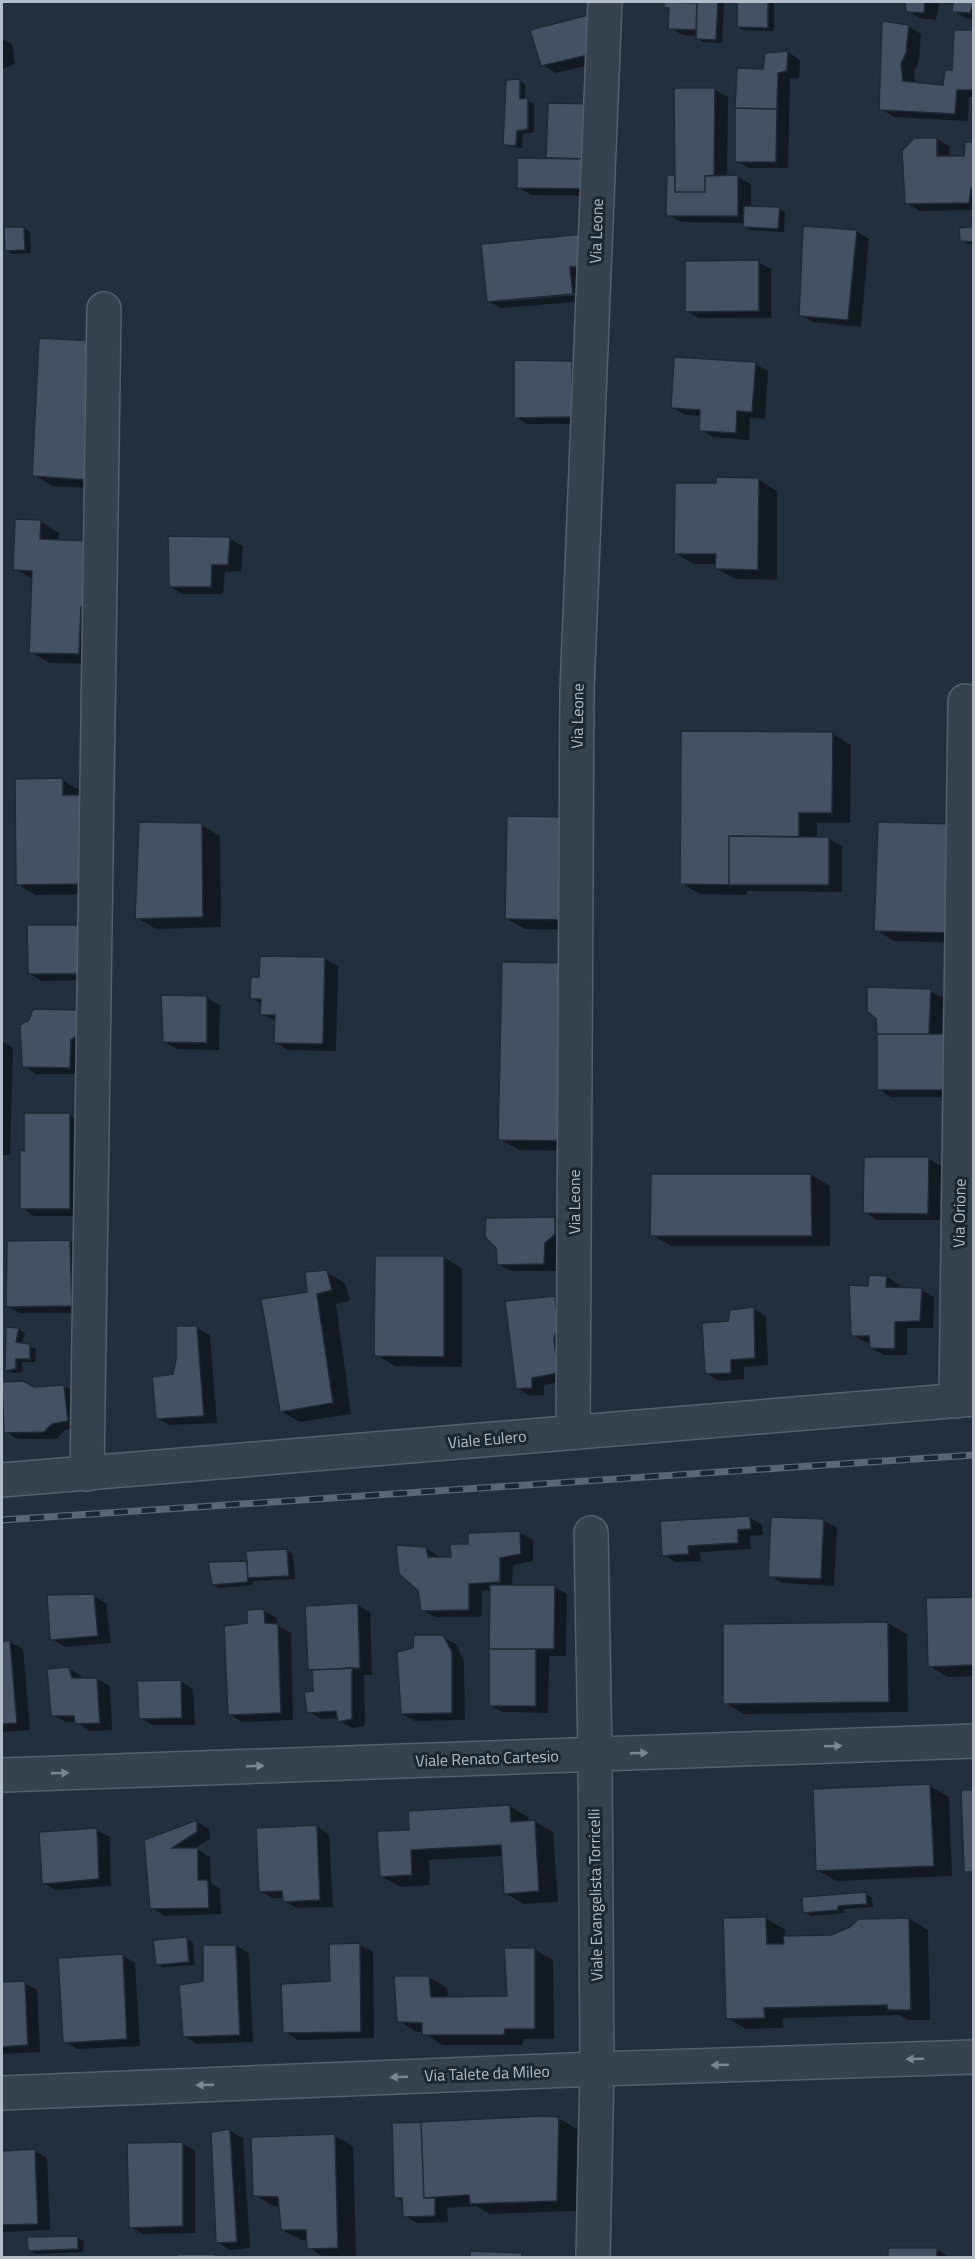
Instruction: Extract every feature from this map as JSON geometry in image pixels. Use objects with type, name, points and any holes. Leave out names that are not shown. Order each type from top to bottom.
[{"type":"street","name":"Via Leone","points":[[573,1432],[577,690],[605,2]]},
{"type":"street","points":[[87,1474],[104,309]]},
{"type":"street","name":"Via Orione","points":[[965,701],[965,1400]]},
{"type":"street","name":"Viale Eulero","points":[[2,1480],[965,1400]]},
{"type":"street","name":"Viale Evangelista Torricelli","points":[[591,1533],[597,2069],[593,2258]]},
{"type":"street","name":"Viale Renato Cartesio","points":[[2,1775],[974,1742]]},
{"type":"street","name":"Via Talete da Mileo","points":[[2,2093],[597,2069],[974,2057]]},
{"type":"building","points":[[664,2],[697,3],[696,30],[668,29],[669,8],[664,8]]},
{"type":"building","points":[[687,2],[718,2],[716,40],[696,39],[697,3]]},
{"type":"building","points":[[737,2],[768,2],[768,28],[737,27]]},
{"type":"building","points":[[905,2],[925,2],[924,13],[906,12]]},
{"type":"building","points":[[953,2],[974,2],[970,13],[952,12]]},
{"type":"building","points":[[588,15],[597,53],[541,66],[530,30]]},
{"type":"building","points":[[882,21],[909,25],[906,53],[901,64],[903,81],[943,85],[945,70],[952,70],[954,30],[974,30],[974,90],[957,90],[955,114],[879,110]]},
{"type":"building","points":[[788,51],[787,71],[778,73],[777,109],[735,108],[737,68],[763,69],[765,53]]},
{"type":"building","points":[[520,79],[520,99],[528,98],[528,129],[517,131],[516,146],[503,145],[506,80]]},
{"type":"building","points":[[674,88],[715,88],[714,175],[705,176],[705,192],[675,192]]},
{"type":"building","points":[[548,103],[594,104],[591,159],[546,158]]},
{"type":"building","points":[[735,108],[777,109],[776,162],[735,162]]},
{"type":"building","points":[[914,138],[937,138],[937,156],[964,156],[965,142],[974,142],[974,188],[971,188],[969,203],[905,204],[902,151]]},
{"type":"building","points":[[517,158],[588,159],[587,189],[517,188]]},
{"type":"building","points":[[667,175],[675,175],[675,192],[705,192],[705,176],[738,175],[738,216],[666,216]]},
{"type":"building","points":[[744,206],[780,207],[778,229],[743,227]]},
{"type":"building","points":[[972,216],[974,242],[960,241],[959,228],[971,227]]},
{"type":"building","points":[[803,226],[857,230],[848,320],[799,316]]},
{"type":"building","points":[[4,227],[24,227],[25,250],[5,251]]},
{"type":"building","points":[[583,234],[586,266],[570,267],[573,294],[487,302],[481,244]]},
{"type":"building","points":[[759,260],[759,311],[685,312],[685,261]]},
{"type":"building","points":[[39,338],[96,341],[86,480],[32,476]]},
{"type":"building","points":[[674,357],[756,362],[752,412],[737,411],[736,433],[699,431],[700,410],[671,408]]},
{"type":"building","points":[[514,360],[572,361],[572,417],[514,418]]},
{"type":"building","points":[[716,477],[759,478],[758,570],[715,569],[716,554],[674,554],[675,483],[716,483]]},
{"type":"building","points":[[15,519],[41,520],[40,539],[90,541],[88,607],[81,607],[79,654],[29,653],[32,571],[13,570]]},
{"type":"building","points":[[168,536],[230,537],[228,565],[212,565],[211,587],[169,587]]},
{"type":"building","points":[[681,731],[833,732],[832,813],[799,813],[799,837],[729,836],[729,885],[680,884]]},
{"type":"building","points":[[63,778],[63,795],[83,795],[84,884],[16,885],[15,779]]},
{"type":"building","points":[[507,816],[573,817],[572,920],[505,919]]},
{"type":"building","points":[[139,822],[202,823],[203,917],[135,919]]},
{"type":"building","points":[[878,822],[954,824],[950,933],[874,931]]},
{"type":"building","points":[[729,836],[829,837],[829,885],[729,885]]},
{"type":"building","points":[[27,925],[81,925],[82,974],[28,974]]},
{"type":"building","points":[[260,956],[325,957],[323,1044],[274,1043],[275,1015],[260,1015],[261,999],[250,999],[251,977],[259,977]]},
{"type":"building","points":[[502,962],[568,963],[564,1141],[498,1140]]},
{"type":"building","points":[[867,987],[931,989],[929,1034],[877,1034],[876,1019],[867,1011]]},
{"type":"building","points":[[161,995],[207,996],[207,1043],[163,1042]]},
{"type":"building","points":[[33,1009],[78,1010],[80,1033],[71,1040],[70,1068],[22,1067],[20,1025],[29,1020]]},
{"type":"building","points":[[877,1034],[944,1034],[943,1090],[877,1090]]},
{"type":"building","points":[[24,1113],[70,1113],[70,1209],[20,1209],[20,1150],[24,1151]]},
{"type":"building","points":[[864,1157],[929,1157],[928,1214],[863,1213]]},
{"type":"building","points":[[651,1174],[811,1174],[812,1236],[650,1236]]},
{"type":"building","points":[[555,1217],[555,1234],[545,1243],[544,1264],[497,1265],[496,1248],[485,1237],[486,1218]]},
{"type":"building","points":[[70,1240],[72,1306],[6,1307],[7,1241]]},
{"type":"building","points":[[375,1256],[444,1256],[444,1357],[374,1356]]},
{"type":"building","points":[[327,1270],[332,1290],[317,1294],[333,1403],[280,1412],[261,1299],[307,1292],[305,1272]]},
{"type":"building","points":[[869,1275],[887,1276],[886,1287],[922,1288],[920,1321],[895,1322],[895,1349],[870,1348],[869,1336],[851,1336],[849,1285],[868,1286]]},
{"type":"building","points":[[555,1296],[558,1327],[554,1338],[558,1373],[532,1378],[532,1388],[516,1389],[505,1301]]},
{"type":"building","points":[[754,1307],[755,1358],[731,1360],[731,1373],[705,1374],[702,1323],[728,1321],[730,1310]]},
{"type":"building","points":[[176,1326],[197,1326],[204,1416],[156,1419],[152,1377],[173,1374],[176,1359]]},
{"type":"building","points":[[6,1327],[19,1328],[16,1342],[30,1344],[30,1359],[16,1359],[16,1369],[5,1371]]},
{"type":"building","points":[[23,1381],[34,1387],[64,1385],[68,1421],[52,1424],[44,1432],[4,1433],[2,1382]]},
{"type":"building","points":[[750,1516],[751,1529],[738,1530],[738,1543],[688,1546],[689,1554],[662,1556],[660,1521]]},
{"type":"building","points":[[771,1517],[824,1519],[821,1579],[768,1577]]},
{"type":"building","points":[[520,1531],[521,1554],[500,1558],[500,1582],[469,1584],[469,1610],[421,1611],[418,1591],[399,1574],[396,1545],[426,1547],[428,1557],[451,1557],[450,1544],[468,1544],[468,1533]]},
{"type":"building","points":[[287,1549],[289,1576],[248,1578],[246,1551]]},
{"type":"building","points":[[247,1561],[248,1582],[212,1585],[208,1562]]},
{"type":"building","points":[[490,1585],[555,1585],[554,1649],[489,1649]]},
{"type":"building","points":[[94,1594],[98,1636],[50,1640],[47,1595]]},
{"type":"building","points":[[974,1597],[974,1665],[928,1667],[926,1598]]},
{"type":"building","points":[[358,1603],[360,1668],[308,1670],[305,1606]]},
{"type":"building","points":[[264,1609],[265,1623],[278,1624],[281,1713],[228,1715],[224,1626],[247,1623],[247,1610]]},
{"type":"building","points":[[888,1622],[889,1702],[723,1704],[723,1624]]},
{"type":"building","points":[[414,1635],[443,1635],[452,1652],[452,1713],[401,1714],[397,1652],[413,1648]]},
{"type":"building","points":[[10,1640],[17,1723],[2,1724],[2,1642]]},
{"type":"building","points":[[489,1649],[536,1649],[536,1706],[489,1706]]},
{"type":"building","points":[[69,1667],[72,1678],[97,1678],[100,1723],[75,1724],[74,1716],[51,1716],[47,1669]]},
{"type":"building","points":[[352,1668],[352,1719],[338,1722],[336,1711],[307,1713],[304,1692],[313,1691],[312,1670]]},
{"type":"building","points":[[181,1680],[182,1718],[139,1719],[137,1681]]},
{"type":"building","points":[[930,1784],[934,1866],[816,1871],[813,1789]]},
{"type":"building","points":[[961,1790],[974,1790],[974,1872],[964,1872]]},
{"type":"building","points":[[510,1805],[511,1822],[535,1820],[539,1891],[504,1894],[501,1845],[411,1850],[412,1875],[380,1877],[377,1831],[409,1830],[408,1811]]},
{"type":"building","points":[[197,1820],[197,1832],[172,1848],[198,1848],[198,1880],[208,1880],[209,1908],[150,1909],[144,1840]]},
{"type":"building","points":[[317,1825],[320,1900],[283,1902],[282,1891],[259,1892],[256,1828]]},
{"type":"building","points":[[97,1828],[99,1879],[42,1884],[39,1832]]},
{"type":"building","points":[[866,1892],[867,1904],[838,1906],[838,1910],[803,1913],[802,1897]]},
{"type":"building","points":[[766,1917],[767,1944],[784,1944],[783,1936],[831,1935],[850,1927],[858,1919],[909,1918],[911,2010],[888,2010],[887,2005],[764,2008],[765,2018],[726,2019],[723,1918]]},
{"type":"building","points":[[187,1937],[189,1962],[156,1965],[153,1940]]},
{"type":"building","points":[[360,1943],[361,2032],[283,2033],[281,1984],[330,1981],[329,1944]]},
{"type":"building","points":[[203,1945],[236,1945],[240,2035],[183,2037],[179,1985],[203,1981]]},
{"type":"building","points":[[504,1948],[535,1948],[535,2029],[505,2029],[504,2035],[422,2035],[422,2023],[397,2022],[394,1976],[429,1976],[431,1997],[507,1996]]},
{"type":"building","points":[[123,1954],[127,2039],[63,2043],[58,1958]]},
{"type":"building","points":[[25,1981],[28,2045],[2,2047],[2,1982]]},
{"type":"building","points":[[559,2117],[557,2201],[470,2204],[469,2195],[424,2198],[421,2122]]},
{"type":"building","points":[[421,2122],[424,2198],[435,2198],[435,2216],[403,2217],[402,2198],[394,2198],[392,2123]]},
{"type":"building","points":[[230,2129],[237,2242],[216,2243],[211,2132]]},
{"type":"building","points":[[335,2134],[338,2248],[307,2249],[306,2230],[281,2230],[278,2197],[253,2196],[251,2137]]},
{"type":"building","points":[[183,2142],[183,2226],[129,2228],[127,2143]]},
{"type":"building","points":[[35,2149],[38,2224],[2,2225],[2,2151]]},
{"type":"building","points":[[78,2236],[78,2249],[28,2251],[27,2237]]},
{"type":"building","points":[[888,2248],[937,2248],[937,2257],[941,2258],[888,2258]]},
{"type":"building","points":[[470,2251],[522,2253],[522,2258],[470,2258]]},
{"type":"building","points":[[176,2254],[215,2254],[216,2258],[177,2258]]},
{"type":"railway","points":[[2,1520],[974,1455]]}]
